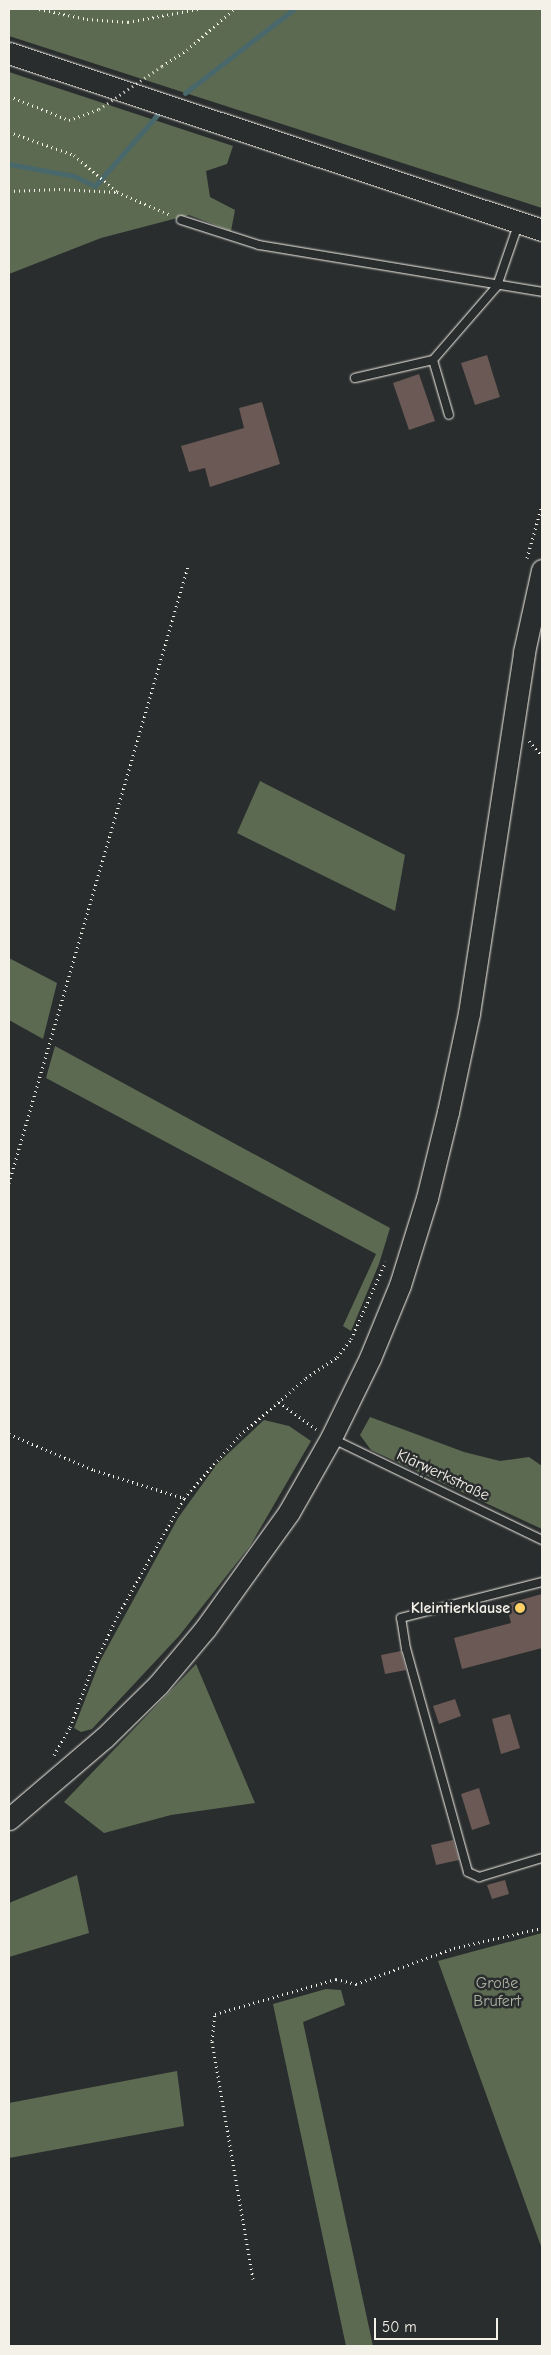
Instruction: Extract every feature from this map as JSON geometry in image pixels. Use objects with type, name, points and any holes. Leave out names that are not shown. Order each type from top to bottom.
[{"type":"street","points":[[9,53],[542,230]]},
{"type":"street","points":[[9,1820],[104,1738],[158,1685],[199,1636],[289,1512],[332,1438],[370,1358],[400,1285],[448,1112],[469,1013],[524,652],[542,570]]},
{"type":"lane","points":[[181,220],[259,245],[542,292]]},
{"type":"lane","points":[[355,378],[434,360],[497,286],[519,222]]},
{"type":"lane","points":[[434,360],[449,415]]},
{"type":"lane","name":"Klärwerkstraße","points":[[332,1438],[542,1540]]},
{"type":"lane","points":[[542,1582],[401,1618],[406,1649],[468,1872],[479,1877],[542,1858]]},
{"type":"path","points":[[39,9],[87,19],[128,22],[198,9]]},
{"type":"path","points":[[9,96],[69,120],[99,109],[187,50],[234,9]]},
{"type":"path","points":[[9,132],[74,155],[117,192]]},
{"type":"path","points":[[9,191],[58,189],[117,192],[181,220]]},
{"type":"path","points":[[9,1183],[188,566]]},
{"type":"path","points":[[48,1762],[70,1727],[91,1671],[116,1617],[184,1498],[240,1435],[279,1402],[337,1358],[351,1339],[377,1288],[388,1255]]},
{"type":"path","points":[[279,1402],[304,1422],[332,1438]]},
{"type":"path","points":[[9,1434],[94,1470],[184,1498]]},
{"type":"path","points":[[253,2278],[212,2040],[215,2014],[336,1979],[356,1984],[454,1948],[542,1928]]},
{"type":"green space","points":[[9,9],[542,9],[542,208],[9,36]]},
{"type":"green space","points":[[9,72],[233,146],[227,164],[206,171],[210,197],[235,210],[231,231],[189,215],[101,238],[9,274]]},
{"type":"green space","points":[[260,781],[405,855],[395,911],[237,833]]},
{"type":"green space","points":[[9,958],[57,983],[43,1039],[9,1020]]},
{"type":"green space","points":[[55,1046],[390,1228],[379,1264],[351,1331],[343,1326],[376,1254],[46,1078]]},
{"type":"green space","points":[[370,1417],[464,1452],[500,1461],[529,1457],[542,1466],[542,1529],[371,1450],[360,1435]]},
{"type":"green space","points":[[264,1420],[289,1426],[311,1441],[250,1546],[179,1636],[92,1729],[81,1732],[74,1728],[100,1661],[178,1518],[217,1464]]},
{"type":"green space","points":[[196,1664],[255,1803],[171,1815],[104,1833],[64,1802]]},
{"type":"green space","points":[[77,1875],[89,1933],[9,1957],[9,1903]]},
{"type":"green space","name":"Große Brufert","points":[[542,1933],[542,2249],[438,1961]]},
{"type":"green space","points":[[326,1989],[341,1990],[345,2005],[303,2022],[373,2346],[346,2346],[273,2004]]},
{"type":"green space","points":[[177,2071],[184,2126],[9,2158],[9,2103]]},
{"type":"building","points":[[487,355],[500,397],[475,405],[461,363]]},
{"type":"building","points":[[419,374],[435,421],[409,430],[393,383]]},
{"type":"building","points":[[262,402],[280,464],[210,487],[205,468],[189,472],[181,446],[244,428],[239,408]]},
{"type":"building","points":[[542,1594],[542,1648],[462,1669],[454,1638],[511,1623],[506,1604]]},
{"type":"building","points":[[401,1651],[406,1670],[385,1674],[381,1655]]},
{"type":"building","points":[[455,1699],[461,1716],[439,1724],[433,1706]]},
{"type":"building","points":[[510,1714],[520,1748],[501,1754],[492,1719]]},
{"type":"building","points":[[479,1788],[490,1824],[472,1830],[461,1794]]},
{"type":"building","points":[[453,1840],[459,1860],[436,1865],[431,1845]]},
{"type":"building","points":[[505,1880],[509,1894],[492,1899],[487,1885]]},
{"type":"waterway","points":[[185,93],[294,9]]},
{"type":"waterway","points":[[9,164],[74,176],[95,186],[159,113]]},
{"type":"place","name":"Kleintierklause","points":[[520,1608]]}]
